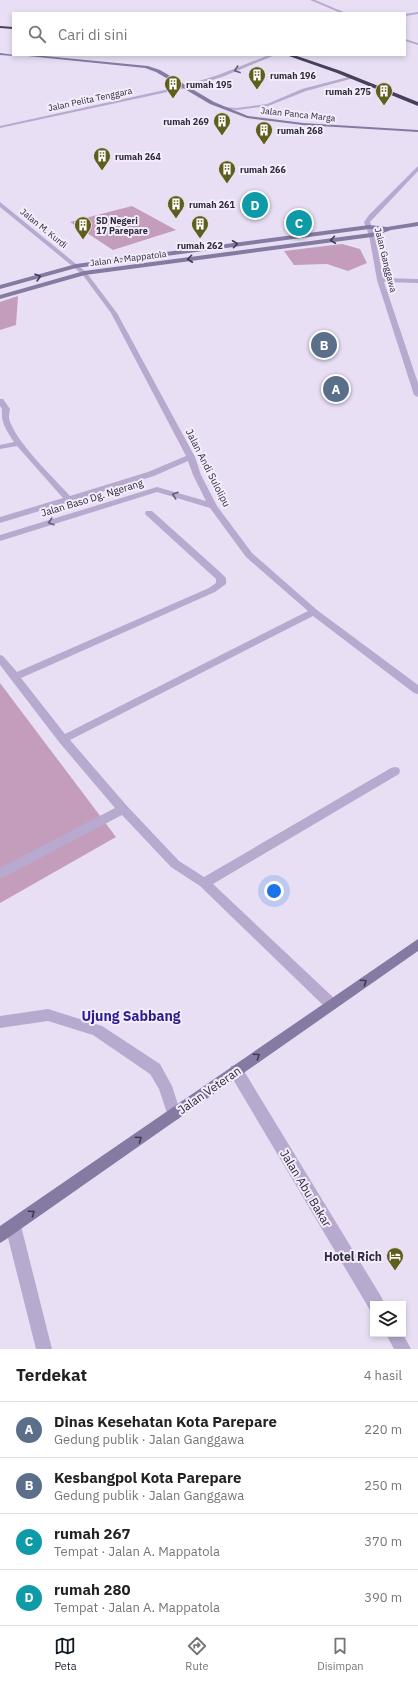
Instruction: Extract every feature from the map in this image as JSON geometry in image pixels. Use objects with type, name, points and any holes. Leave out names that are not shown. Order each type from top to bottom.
[{"type":"highway","points":[[0,27],[12,28]]},
{"type":"highway","points":[[291,56],[352,77],[418,104]]},
{"type":"street","points":[[312,0],[342,12]]},
{"type":"street","points":[[406,15],[418,13]]},
{"type":"street","points":[[406,40],[418,44]]},
{"type":"street","points":[[0,54],[12,54]]},
{"type":"street","name":"Jalan Panca Marga","points":[[30,56],[146,67],[158,71],[223,108],[247,117],[278,121],[418,131]]},
{"type":"street","name":"Jalan Pelita Tenggara","points":[[0,127],[184,87],[220,76],[270,56]]},
{"type":"street","points":[[223,108],[237,109],[268,105],[304,90],[352,77]]},
{"type":"street","name":"Jalan Ganggawa","points":[[418,168],[371,216],[367,222],[372,235],[380,280],[418,395]]},
{"type":"street","name":"Jalan M. Kurdi","points":[[0,204],[76,266]]},
{"type":"street","points":[[390,228],[418,224]]},
{"type":"street","name":"Jalan A. Mappatola","points":[[0,287],[76,266],[369,227],[390,228]]},
{"type":"street","name":"Jalan A. Mappatola","points":[[1,296],[84,273],[372,235],[390,228]]},
{"type":"street","name":"Jalan Andi Sulolipu","points":[[76,266],[84,273],[114,313],[190,457],[197,475],[213,506],[249,555],[314,612],[418,690]]},
{"type":"street","points":[[380,280],[418,281]]},
{"type":"street","points":[[0,401],[6,409],[5,419],[7,425],[19,443],[69,500]]},
{"type":"street","points":[[0,447],[19,443]]},
{"type":"street","name":"Jalan Baso Dg. Ngerang","points":[[0,520],[151,474],[190,457]]},
{"type":"street","points":[[151,474],[151,482],[157,489]]},
{"type":"street","name":"Jalan Baso Dg. Ngerang","points":[[0,538],[157,489],[213,506]]},
{"type":"street","points":[[15,677],[212,590],[221,584],[221,578],[150,513]]},
{"type":"street","points":[[11,516],[20,531]]},
{"type":"street","points":[[63,739],[314,612]]},
{"type":"street","points":[[0,658],[63,739],[123,809],[175,864],[204,883],[331,1004]]},
{"type":"street","points":[[204,883],[395,771]]},
{"type":"street","points":[[0,874],[123,809]]},
{"type":"street","name":"Jalan Veteran","points":[[6,1230],[418,944]]},
{"type":"street","points":[[0,1022],[48,1015],[97,1030],[155,1069],[165,1086],[174,1114]]},
{"type":"street","name":"Jalan Abu Bakar","points":[[236,1071],[374,1301]]},
{"type":"street","points":[[6,1230],[44,1349]]},
{"type":"street","points":[[396,1337],[404,1349]]},
{"type":"shaded area","points":[[132,206],[176,230],[113,250],[70,222]]},
{"type":"shaded area","points":[[342,244],[360,249],[367,263],[348,271],[327,264],[294,265],[284,251]]},
{"type":"shaded area","points":[[18,296],[16,325],[0,330],[0,302]]},
{"type":"shaded area","points":[[0,683],[116,837],[0,903]]},
{"type":"place","name":"rumah 196","points":[[257,90]]},
{"type":"place","name":"rumah 195","points":[[173,99]]},
{"type":"place","name":"rumah 275","points":[[384,106]]},
{"type":"place","name":"rumah 269","points":[[222,136]]},
{"type":"place","name":"rumah 268","points":[[264,145]]},
{"type":"place","name":"rumah 264","points":[[102,171]]},
{"type":"place","name":"rumah 266","points":[[227,184]]},
{"type":"place","name":"rumah 280","points":[[255,205]]},
{"type":"place","name":"rumah 261","points":[[176,219]]},
{"type":"place","name":"rumah 267","points":[[299,223]]},
{"type":"place","name":"rumah 262","points":[[200,239]]},
{"type":"place","name":"SD Negeri 17 Parepare","points":[[83,240]]},
{"type":"place","name":"Kesbangpol Kota Parepare","points":[[324,345]]},
{"type":"place","name":"Dinas Kesehatan Kota Parepare","points":[[336,389]]},
{"type":"place","name":"Hotel Rich","points":[[395,1271]]},
{"type":"district","name":"Ujung Sabbang","points":[[131,1016]]}]
